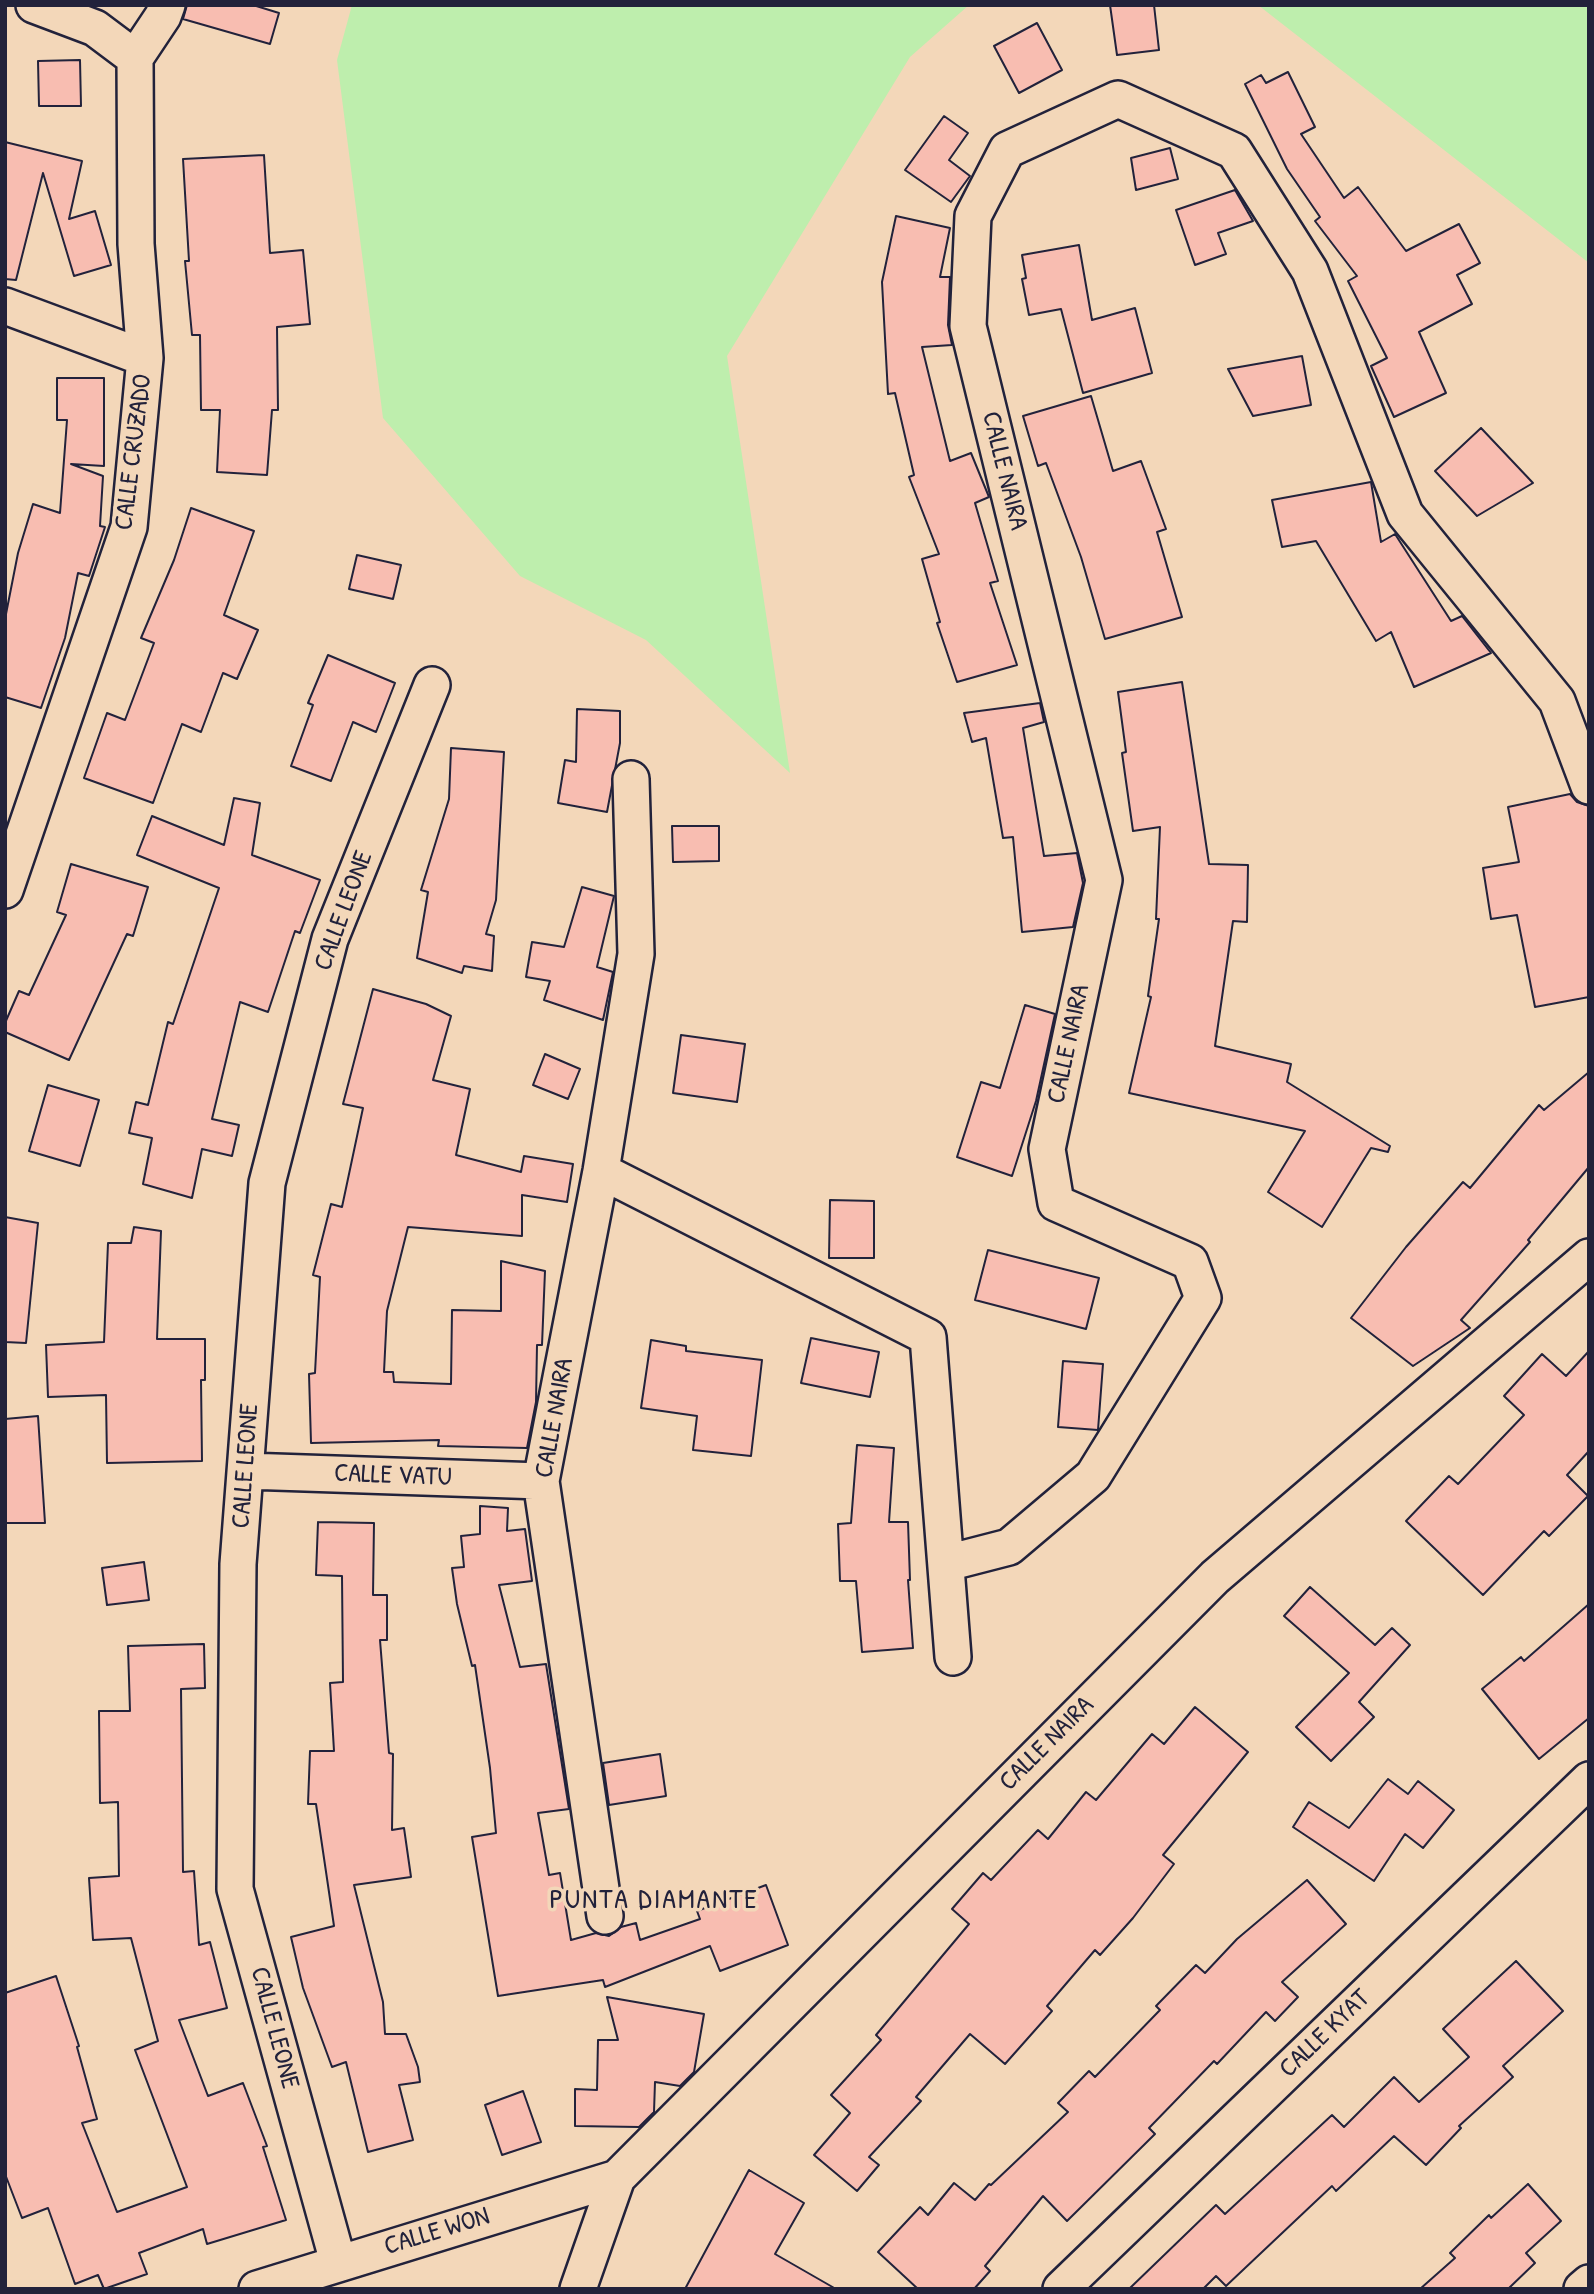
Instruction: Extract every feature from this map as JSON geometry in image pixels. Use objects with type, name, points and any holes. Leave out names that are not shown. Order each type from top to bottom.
[{"type":"street","points":[[34,5],[95,28],[135,58],[163,16],[167,5]]},
{"type":"street","name":"CALLE CRUZADO","points":[[5,890],[129,527],[145,358],[136,244],[135,58]]},
{"type":"street","name":"CALLE NAIRA","points":[[947,1563],[1009,1547],[1093,1476],[1203,1298],[1190,1262],[1056,1203],[1047,1149],[1104,880],[968,326],[973,216],[1007,150],[1118,99],[1234,151],[1310,271],[1405,514],[1557,701],[1589,786]]},
{"type":"street","points":[[5,306],[145,358]]},
{"type":"street","name":"CALLE LEONE","points":[[338,2262],[236,1889],[238,1564],[267,1183],[330,939],[432,685]]},
{"type":"street","name":"CALLE NAIRA","points":[[605,1916],[541,1481],[601,1171],[636,954],[632,779]]},
{"type":"street","points":[[601,1171],[928,1337],[953,1657]]},
{"type":"street","name":"CALLE NAIRA","points":[[578,2289],[617,2178],[1215,1577],[1589,1257]]},
{"type":"street","name":"CALLE VATU","points":[[246,1471],[541,1481]]},
{"type":"street","name":"CALLE KYAT","points":[[1061,2289],[1589,1780]]},
{"type":"street","name":"CALLE WON","points":[[257,2289],[617,2178]]},
{"type":"street","points":[[1582,2289],[1589,2283]]},
{"type":"green space","points":[[352,5],[969,5],[910,57],[727,356],[790,773],[646,640],[520,576],[383,418],[337,60]]},
{"type":"green space","points":[[1258,5],[1589,5],[1589,263]]},
{"type":"building","points":[[187,5],[253,5],[279,13],[270,44],[183,19]]},
{"type":"building","points":[[1110,5],[1154,5],[1159,50],[1117,55]]},
{"type":"building","points":[[1037,23],[1062,70],[1019,93],[994,46]]},
{"type":"building","points":[[80,60],[81,106],[39,106],[38,61]]},
{"type":"building","points":[[1288,72],[1315,127],[1301,134],[1344,198],[1358,187],[1406,251],[1459,224],[1480,263],[1457,275],[1472,304],[1419,332],[1446,393],[1394,417],[1371,366],[1387,358],[1348,281],[1357,276],[1315,221],[1320,217],[1287,169],[1245,84],[1261,75],[1266,83]]},
{"type":"building","points":[[944,116],[968,133],[949,160],[970,176],[951,202],[905,170]]},
{"type":"building","points":[[5,142],[82,161],[69,219],[95,211],[111,265],[74,276],[43,173],[16,280],[5,279]]},
{"type":"building","points":[[1170,148],[1178,179],[1136,190],[1131,158]]},
{"type":"building","points":[[264,155],[270,253],[303,250],[310,324],[277,327],[278,410],[272,410],[267,475],[217,472],[220,410],[201,410],[200,335],[192,335],[185,261],[189,261],[183,159]]},
{"type":"building","points":[[1235,190],[1253,221],[1218,233],[1226,254],[1195,265],[1176,210]]},
{"type":"building","points":[[896,216],[950,228],[940,277],[950,277],[948,325],[952,345],[922,347],[950,461],[971,453],[989,497],[975,503],[998,581],[990,583],[1017,665],[957,682],[937,623],[940,622],[922,559],[939,554],[909,477],[914,475],[895,393],[888,394],[882,282]]},
{"type":"building","points":[[1079,245],[1092,320],[1135,308],[1152,373],[1083,393],[1061,309],[1029,315],[1022,279],[1026,278],[1022,255]]},
{"type":"building","points":[[1302,356],[1311,405],[1253,416],[1228,369]]},
{"type":"building","points":[[57,378],[104,378],[104,466],[71,464],[103,476],[100,526],[105,527],[89,576],[78,573],[65,638],[41,708],[5,697],[5,619],[18,553],[33,504],[60,513],[67,420],[57,420]]},
{"type":"building","points":[[1091,396],[1113,471],[1141,461],[1166,529],[1157,532],[1182,617],[1105,639],[1081,557],[1046,463],[1038,466],[1023,416]]},
{"type":"building","points":[[1481,428],[1533,483],[1477,516],[1435,471]]},
{"type":"building","points":[[1371,482],[1381,542],[1395,534],[1451,621],[1462,616],[1491,653],[1414,687],[1391,632],[1376,641],[1316,541],[1282,547],[1272,500]]},
{"type":"building","points":[[191,508],[254,531],[224,615],[258,630],[237,679],[223,673],[201,732],[182,724],[153,803],[84,778],[107,713],[125,720],[154,643],[141,638],[174,560]]},
{"type":"building","points":[[357,555],[401,565],[393,599],[349,589]]},
{"type":"building","points":[[328,655],[395,683],[376,732],[353,722],[331,781],[291,766],[313,705],[308,703]]},
{"type":"building","points":[[1182,682],[1209,864],[1248,865],[1247,922],[1233,921],[1215,1046],[1291,1064],[1287,1082],[1390,1146],[1388,1152],[1371,1148],[1322,1227],[1268,1192],[1305,1131],[1129,1093],[1151,997],[1148,996],[1159,919],[1156,919],[1160,827],[1133,831],[1122,753],[1126,752],[1118,692]]},
{"type":"building","points":[[1040,703],[1044,722],[1023,728],[1044,856],[1077,853],[1083,883],[1073,927],[1022,932],[1013,837],[1003,838],[986,738],[972,742],[964,713]]},
{"type":"building","points":[[577,709],[620,711],[620,743],[607,812],[558,803],[565,760],[576,762]]},
{"type":"building","points":[[451,748],[504,752],[496,900],[486,934],[494,936],[492,971],[464,966],[462,973],[417,958],[428,892],[421,890],[449,799]]},
{"type":"building","points":[[1570,794],[1577,802],[1589,806],[1589,997],[1535,1007],[1517,915],[1491,919],[1483,868],[1519,862],[1508,807]]},
{"type":"building","points":[[234,798],[260,803],[252,855],[320,880],[300,933],[295,931],[268,1012],[240,1002],[212,1119],[239,1125],[232,1156],[202,1149],[192,1198],[143,1184],[152,1138],[129,1133],[136,1102],[148,1105],[168,1022],[173,1024],[219,888],[137,855],[152,816],[224,845]]},
{"type":"building","points":[[672,826],[719,826],[719,861],[673,862]]},
{"type":"building","points":[[71,864],[148,887],[133,936],[127,934],[69,1060],[5,1032],[5,1023],[19,991],[29,995],[66,915],[57,912]]},
{"type":"building","points":[[582,887],[614,896],[597,967],[613,972],[603,1020],[544,1000],[550,981],[526,977],[532,942],[564,947]]},
{"type":"building","points":[[373,989],[426,1004],[451,1016],[433,1080],[470,1089],[456,1155],[521,1172],[524,1156],[573,1164],[567,1202],[522,1195],[522,1236],[408,1227],[387,1311],[384,1372],[393,1372],[394,1382],[451,1384],[452,1310],[501,1311],[501,1261],[545,1271],[542,1345],[537,1345],[536,1402],[527,1448],[438,1446],[439,1440],[311,1443],[309,1374],[315,1373],[320,1277],[313,1275],[331,1204],[342,1207],[363,1108],[343,1104]]},
{"type":"building","points":[[1025,1005],[1055,1014],[1036,1101],[1012,1176],[957,1157],[981,1082],[1000,1088]]},
{"type":"building","points":[[681,1035],[745,1044],[737,1102],[673,1093]]},
{"type":"building","points":[[545,1054],[580,1069],[568,1099],[533,1085]]},
{"type":"building","points":[[1589,1072],[1589,1167],[1528,1240],[1530,1242],[1461,1320],[1470,1328],[1413,1366],[1351,1318],[1406,1247],[1463,1182],[1470,1188],[1539,1105],[1544,1110]]},
{"type":"building","points":[[48,1085],[99,1100],[80,1166],[29,1151]]},
{"type":"building","points":[[830,1200],[874,1201],[874,1258],[829,1258]]},
{"type":"building","points":[[5,1217],[38,1223],[26,1343],[5,1342]]},
{"type":"building","points":[[134,1227],[161,1231],[157,1339],[205,1339],[205,1380],[201,1380],[202,1461],[107,1463],[106,1395],[48,1397],[46,1345],[104,1342],[108,1243],[131,1243]]},
{"type":"building","points":[[988,1250],[1099,1278],[1086,1329],[975,1300]]},
{"type":"building","points":[[811,1338],[879,1352],[870,1397],[801,1383]]},
{"type":"building","points":[[651,1340],[686,1346],[686,1351],[762,1360],[751,1456],[693,1450],[697,1416],[641,1408]]},
{"type":"building","points":[[1589,1351],[1589,1451],[1567,1475],[1588,1496],[1549,1536],[1544,1531],[1483,1595],[1406,1521],[1449,1476],[1458,1484],[1524,1415],[1504,1396],[1542,1354],[1566,1376]]},
{"type":"building","points":[[1063,1361],[1103,1364],[1098,1430],[1058,1427]]},
{"type":"building","points":[[38,1416],[45,1523],[5,1523],[5,1419]]},
{"type":"building","points":[[857,1445],[894,1448],[889,1522],[908,1522],[908,1580],[913,1648],[862,1652],[856,1581],[840,1581],[838,1524],[851,1523]]},
{"type":"building","points":[[480,1506],[508,1508],[507,1531],[525,1529],[532,1581],[499,1585],[520,1667],[546,1664],[569,1809],[538,1813],[549,1875],[560,1873],[571,1940],[596,1933],[609,1936],[621,1927],[636,1923],[640,1940],[700,1919],[697,1911],[766,1885],[788,1945],[720,1971],[710,1946],[605,1987],[603,1980],[498,1996],[472,1837],[496,1833],[490,1768],[475,1665],[472,1666],[457,1604],[452,1568],[464,1567],[461,1536],[480,1534]]},
{"type":"building","points":[[318,1522],[374,1523],[373,1595],[387,1595],[387,1640],[380,1640],[389,1753],[393,1754],[392,1830],[404,1828],[411,1877],[354,1885],[383,2002],[385,2034],[406,2034],[418,2067],[420,2082],[399,2085],[413,2140],[368,2152],[346,2062],[332,2067],[303,1988],[291,1937],[334,1926],[316,1804],[308,1804],[310,1751],[334,1751],[330,1683],[343,1682],[342,1576],[316,1575]]},
{"type":"building","points":[[144,1562],[149,1600],[107,1605],[102,1568]]},
{"type":"building","points":[[1310,1587],[1375,1645],[1392,1628],[1410,1645],[1359,1702],[1374,1717],[1331,1761],[1296,1727],[1349,1673],[1284,1616]]},
{"type":"building","points":[[1589,1604],[1589,1718],[1539,1759],[1482,1689],[1521,1657],[1524,1661]]},
{"type":"building","points":[[204,1644],[205,1688],[181,1689],[183,1872],[194,1871],[199,1945],[210,1942],[227,2008],[179,2020],[208,2096],[243,2083],[267,2146],[263,2147],[286,2220],[207,2244],[203,2229],[139,2253],[147,2274],[104,2289],[98,2275],[75,2284],[48,2208],[22,2218],[5,2174],[5,1993],[56,1976],[79,2046],[77,2047],[97,2119],[82,2123],[117,2212],[187,2187],[135,2050],[158,2041],[131,1938],[93,1940],[89,1878],[119,1876],[118,1802],[100,1803],[99,1711],[130,1711],[128,1646]]},
{"type":"building","points":[[1195,1707],[1248,1752],[1163,1855],[1174,1864],[1133,1918],[1100,1955],[1095,1950],[1047,2006],[1052,2011],[1005,2064],[970,2034],[916,2097],[921,2101],[869,2157],[879,2165],[857,2191],[814,2155],[850,2113],[831,2095],[881,2040],[876,2035],[969,1924],[952,1909],[983,1873],[991,1880],[1038,1830],[1048,1839],[1086,1792],[1096,1800],[1152,1734],[1164,1744]]},
{"type":"building","points":[[660,1754],[666,1796],[609,1805],[603,1763]]},
{"type":"building","points":[[1388,1779],[1408,1794],[1418,1781],[1454,1810],[1423,1848],[1405,1834],[1374,1881],[1293,1827],[1309,1802],[1349,1828]]},
{"type":"building","points":[[1307,1880],[1346,1924],[1282,1982],[1298,1997],[1275,2021],[1266,2012],[1217,2064],[1214,2061],[1149,2128],[1155,2134],[1067,2221],[1043,2196],[985,2266],[990,2271],[974,2289],[918,2289],[878,2252],[920,2207],[928,2215],[954,2183],[975,2200],[1068,2112],[1058,2103],[1089,2071],[1095,2077],[1160,2010],[1156,2006],[1196,1965],[1205,1973],[1237,1939]]},
{"type":"building","points":[[1516,1961],[1563,2011],[1503,2066],[1513,2077],[1459,2126],[1461,2128],[1426,2165],[1394,2136],[1336,2191],[1332,2186],[1226,2286],[1216,2276],[1203,2289],[1129,2289],[1216,2205],[1225,2214],[1332,2115],[1344,2127],[1394,2077],[1419,2102],[1469,2057],[1443,2029]]},
{"type":"building","points":[[607,1997],[704,2014],[694,2072],[680,2086],[655,2082],[654,2112],[639,2127],[575,2126],[575,2089],[597,2090],[598,2040],[618,2040]]},
{"type":"building","points":[[523,2091],[541,2142],[502,2155],[485,2105]]},
{"type":"building","points":[[749,2170],[804,2203],[775,2254],[836,2289],[685,2289]]},
{"type":"building","points":[[1528,2184],[1561,2221],[1526,2253],[1535,2263],[1508,2289],[1420,2289],[1455,2258],[1450,2253],[1489,2215],[1491,2218]]},
{"type":"district","name":"PUNTA DIAMANTE","points":[[654,1901]]}]
